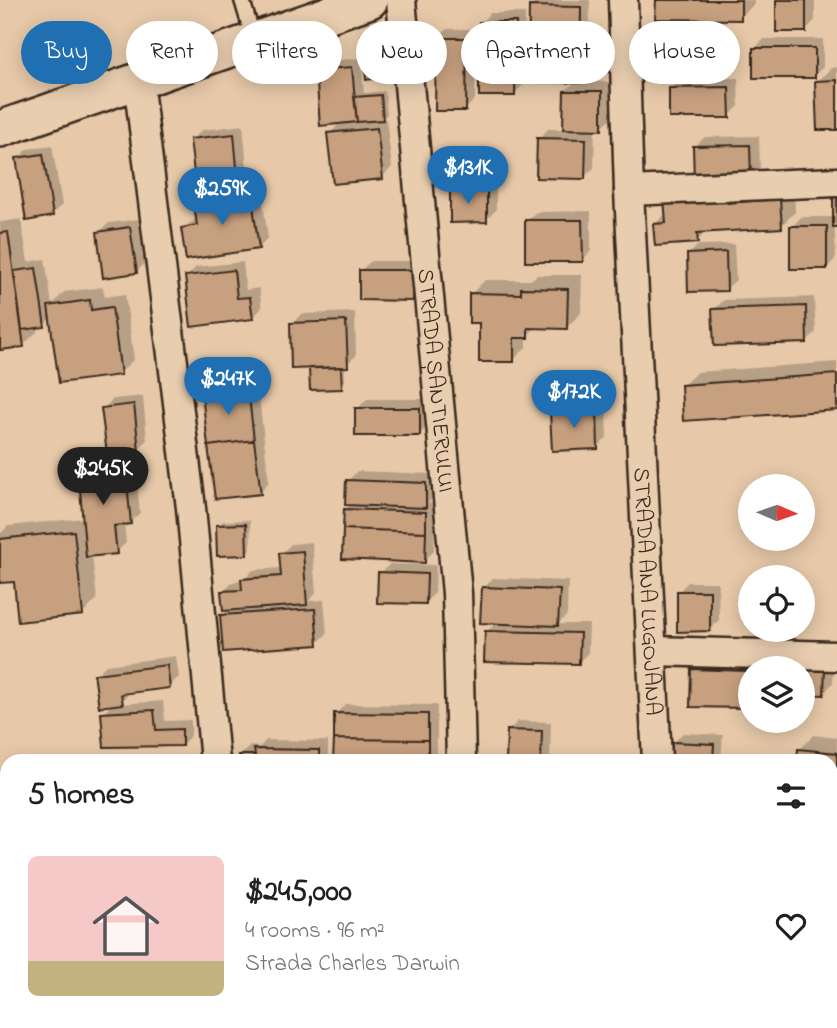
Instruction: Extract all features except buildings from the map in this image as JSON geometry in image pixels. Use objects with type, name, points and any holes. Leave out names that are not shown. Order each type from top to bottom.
[{"type":"street","points":[[309,21],[370,0]]},
{"type":"street","name":"STRADA ȘANTIERULUI","points":[[401,0],[457,593],[461,754]]},
{"type":"street","name":"STRADA ANA LUGOJANA","points":[[623,0],[629,191],[657,754]]},
{"type":"street","points":[[0,129],[127,84]]},
{"type":"street","points":[[138,84],[191,508],[214,754]]},
{"type":"street","points":[[629,191],[837,182]]},
{"type":"street","points":[[652,651],[837,656]]},
{"type":"lane","points":[[242,0],[248,21]]}]
